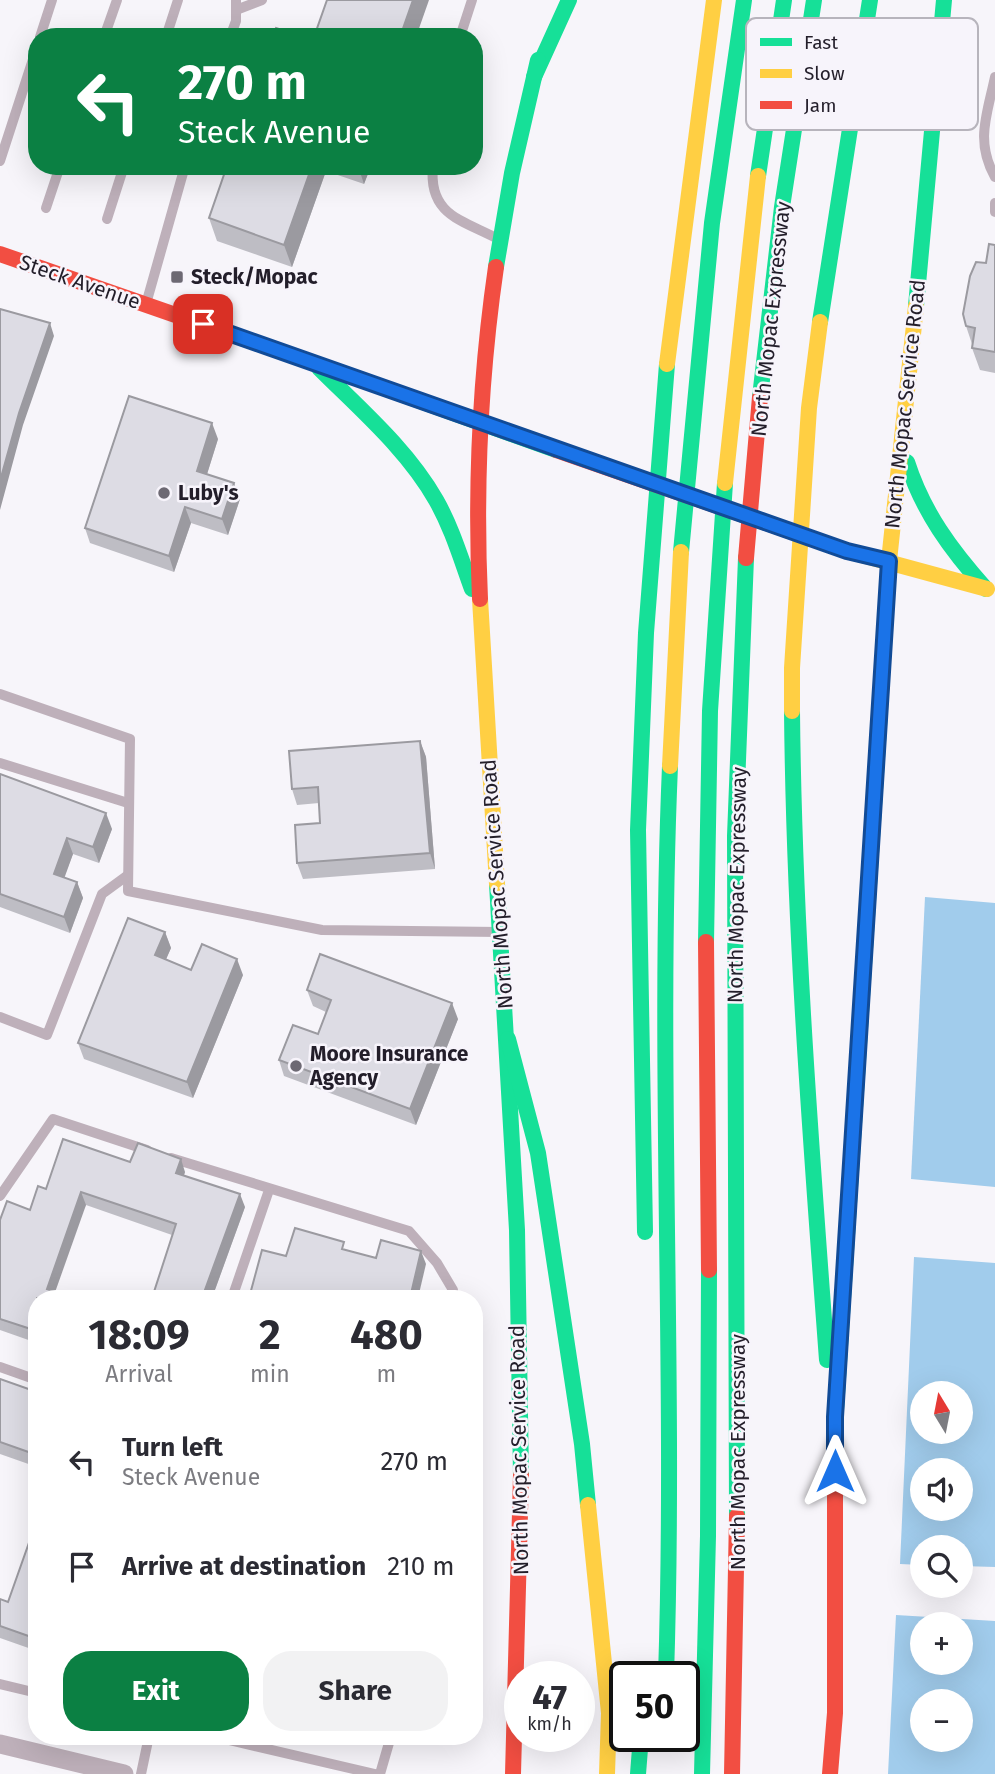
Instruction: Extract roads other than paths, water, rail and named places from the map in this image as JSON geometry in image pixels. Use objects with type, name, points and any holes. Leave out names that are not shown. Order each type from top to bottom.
[{"type":"main road","name":"North Mopac Service Road","points":[[513,1774],[522,1495],[513,1139],[481,614],[478,518],[482,424],[501,240],[534,77],[554,0]]},
{"type":"main road","points":[[534,77],[569,0]]},
{"type":"main road","points":[[645,1245],[638,830],[646,633],[663,394],[683,222],[714,0]]},
{"type":"main road","points":[[666,1661],[671,1435],[666,904],[671,710],[692,405],[724,127],[744,0]]},
{"type":"main road","points":[[781,18],[784,0]]},
{"type":"main road","name":"North Mopac Expressway","points":[[811,18],[814,0]]},
{"type":"main road","points":[[867,18],[870,0]]},
{"type":"main road","name":"North Mopac Service Road","points":[[942,18],[944,0]]},
{"type":"main road","points":[[702,1774],[710,1460],[706,916],[710,712],[731,399],[749,238],[765,130]]},
{"type":"main road","name":"North Mopac Expressway","points":[[732,1774],[737,1648],[738,1463],[736,835],[742,640],[772,286],[795,130]]},
{"type":"main road","points":[[835,1417],[822,1322],[812,1157],[793,797],[792,668],[809,408],[822,302],[849,130]]},
{"type":"main road","name":"North Mopac Service Road","points":[[830,1774],[835,1713],[835,1417],[889,561],[903,451],[932,130]]},
{"type":"main road","name":"Steck Avenue","points":[[0,254],[847,551],[992,588]]},
{"type":"main road","points":[[313,362],[386,436],[432,492],[450,526],[481,614]]},
{"type":"main road","points":[[903,451],[917,497],[947,547],[992,588]]},
{"type":"main road","points":[[508,1039],[538,1153],[582,1444],[609,1713],[607,1774]]},
{"type":"main road","points":[[638,1774],[640,1752]]},
{"type":"street","points":[[0,1744],[124,1774]]},
{"type":"lane","points":[[43,28],[52,0]]},
{"type":"lane","points":[[107,28],[117,0]]},
{"type":"lane","points":[[169,28],[178,0]]},
{"type":"lane","points":[[232,28],[236,5],[262,0]]},
{"type":"lane","points":[[463,28],[472,0]]},
{"type":"lane","points":[[0,161],[28,75]]},
{"type":"lane","points":[[995,77],[984,133],[985,158],[995,177]]},
{"type":"lane","points":[[46,208],[57,175]]},
{"type":"lane","points":[[107,219],[121,175]]},
{"type":"lane","points":[[145,304],[182,175]]},
{"type":"lane","points":[[433,175],[433,190],[438,204],[447,213],[501,240]]},
{"type":"lane","points":[[995,203],[995,212]]},
{"type":"lane","points":[[0,694],[130,739],[128,891],[322,930],[500,932]]},
{"type":"lane","points":[[0,762],[128,803]]},
{"type":"lane","points":[[0,1017],[47,1035],[102,894],[128,875]]},
{"type":"lane","points":[[0,1196],[53,1119],[269,1190],[409,1231],[436,1263],[453,1290]]},
{"type":"lane","points":[[235,1290],[269,1190]]},
{"type":"lane","points":[[0,1367],[28,1377]]},
{"type":"lane","points":[[0,1684],[28,1691]]},
{"type":"lane","points":[[141,1774],[147,1745]]},
{"type":"lane","points":[[251,1745],[378,1774],[388,1745]]},
{"type":"water","points":[[925,897],[995,903],[995,1187],[911,1179]]},
{"type":"water","points":[[914,1257],[995,1263],[995,1567],[973,1566],[973,1535],[910,1535],[910,1564],[900,1564]]},
{"type":"water","points":[[896,1615],[910,1616],[910,1675],[973,1675],[973,1620],[995,1621],[995,1774],[888,1774]]},
{"type":"place","name":"Steck/Mopac","points":[[177,277]]},
{"type":"place","name":"Luby's","points":[[164,493]]},
{"type":"place","name":"Moore Insurance Agency","points":[[296,1066]]}]
